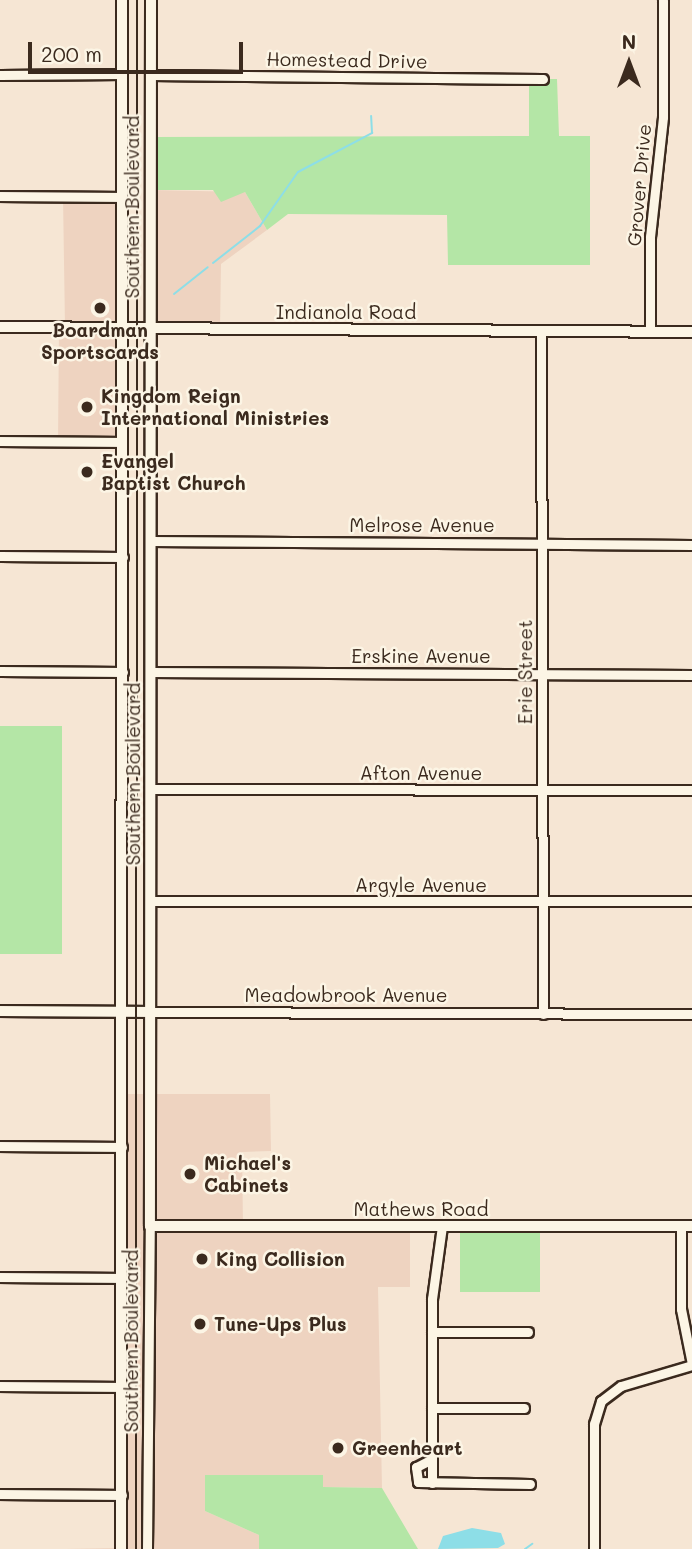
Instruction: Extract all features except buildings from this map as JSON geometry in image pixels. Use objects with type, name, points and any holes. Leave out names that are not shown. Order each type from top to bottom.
[{"type":"street","name":"Southern Boulevard","points":[[121,1549],[122,0]]},
{"type":"street","name":"Southern Boulevard","points":[[147,1549],[150,1226],[151,0]]},
{"type":"street","name":"Grover Drive","points":[[650,332],[650,237],[663,128],[663,0]]},
{"type":"street","points":[[0,75],[121,74]]},
{"type":"street","name":"Homestead Drive","points":[[151,75],[544,79]]},
{"type":"street","points":[[0,196],[121,197]]},
{"type":"street","name":"Indianola Road","points":[[0,327],[692,332]]},
{"type":"street","name":"Erie Street","points":[[541,330],[543,1014]]},
{"type":"street","points":[[0,441],[122,442]]},
{"type":"street","name":"Melrose Avenue","points":[[151,541],[692,545]]},
{"type":"street","points":[[0,556],[122,557]]},
{"type":"street","points":[[0,671],[123,672]]},
{"type":"street","name":"Erskine Avenue","points":[[151,672],[692,675]]},
{"type":"street","name":"Afton Avenue","points":[[151,789],[542,792],[692,790]]},
{"type":"street","name":"Argyle Avenue","points":[[150,901],[692,901]]},
{"type":"street","name":"Meadowbrook Avenue","points":[[0,1010],[692,1014]]},
{"type":"street","points":[[0,1146],[122,1147]]},
{"type":"street","name":"Mathews Road","points":[[150,1226],[687,1226]]},
{"type":"street","points":[[432,1483],[432,1332],[442,1226]]},
{"type":"street","points":[[594,1549],[594,1424],[601,1401],[621,1386],[692,1364],[681,1309],[687,1226]]},
{"type":"street","points":[[0,1277],[122,1278]]},
{"type":"street","points":[[432,1332],[528,1332]]},
{"type":"street","points":[[0,1386],[122,1387]]},
{"type":"street","points":[[432,1408],[524,1408]]},
{"type":"street","points":[[432,1459],[414,1473],[418,1482],[530,1484]]},
{"type":"street","points":[[0,1494],[122,1495]]},
{"type":"shaded area","points":[[151,190],[245,192],[267,230],[221,264],[220,328],[149,328]]},
{"type":"shaded area","points":[[63,197],[121,197],[122,442],[58,442],[59,327],[65,327]]},
{"type":"shaded area","points":[[123,1094],[270,1094],[271,1151],[242,1152],[243,1226],[410,1226],[410,1287],[378,1287],[382,1488],[323,1487],[323,1476],[205,1475],[205,1511],[259,1535],[259,1549],[65,1549],[121,1548]]},
{"type":"green space","points":[[529,79],[557,79],[559,136],[590,136],[590,265],[448,265],[447,215],[288,214],[267,230],[245,192],[221,202],[213,190],[151,190],[151,137],[529,136]]},
{"type":"green space","points":[[0,726],[62,726],[62,954],[0,954]]},
{"type":"green space","points":[[460,1226],[540,1226],[540,1292],[460,1292]]},
{"type":"green space","points":[[205,1475],[323,1475],[323,1487],[382,1488],[418,1549],[259,1549],[259,1535],[205,1511]]},
{"type":"water","points":[[472,1528],[501,1533],[505,1544],[498,1548],[438,1549],[443,1536]]},
{"type":"waterway","points":[[213,263],[260,226],[298,172],[372,133],[371,116]]},
{"type":"waterway","points":[[174,294],[208,267]]},
{"type":"waterway","points":[[525,1549],[532,1544]]},
{"type":"railway","points":[[136,1549],[137,0]]},
{"type":"place","name":"Boardman Sportscards","points":[[100,308]]},
{"type":"place","name":"Kingdom Reign International Ministries","points":[[87,407]]},
{"type":"place","name":"Evangel Baptist Church","points":[[87,472]]},
{"type":"place","name":"Michael's Cabinets","points":[[190,1174]]},
{"type":"place","name":"King Collision","points":[[202,1259]]},
{"type":"place","name":"Tune-Ups Plus","points":[[200,1324]]},
{"type":"place","name":"Greenheart","points":[[338,1448]]}]
